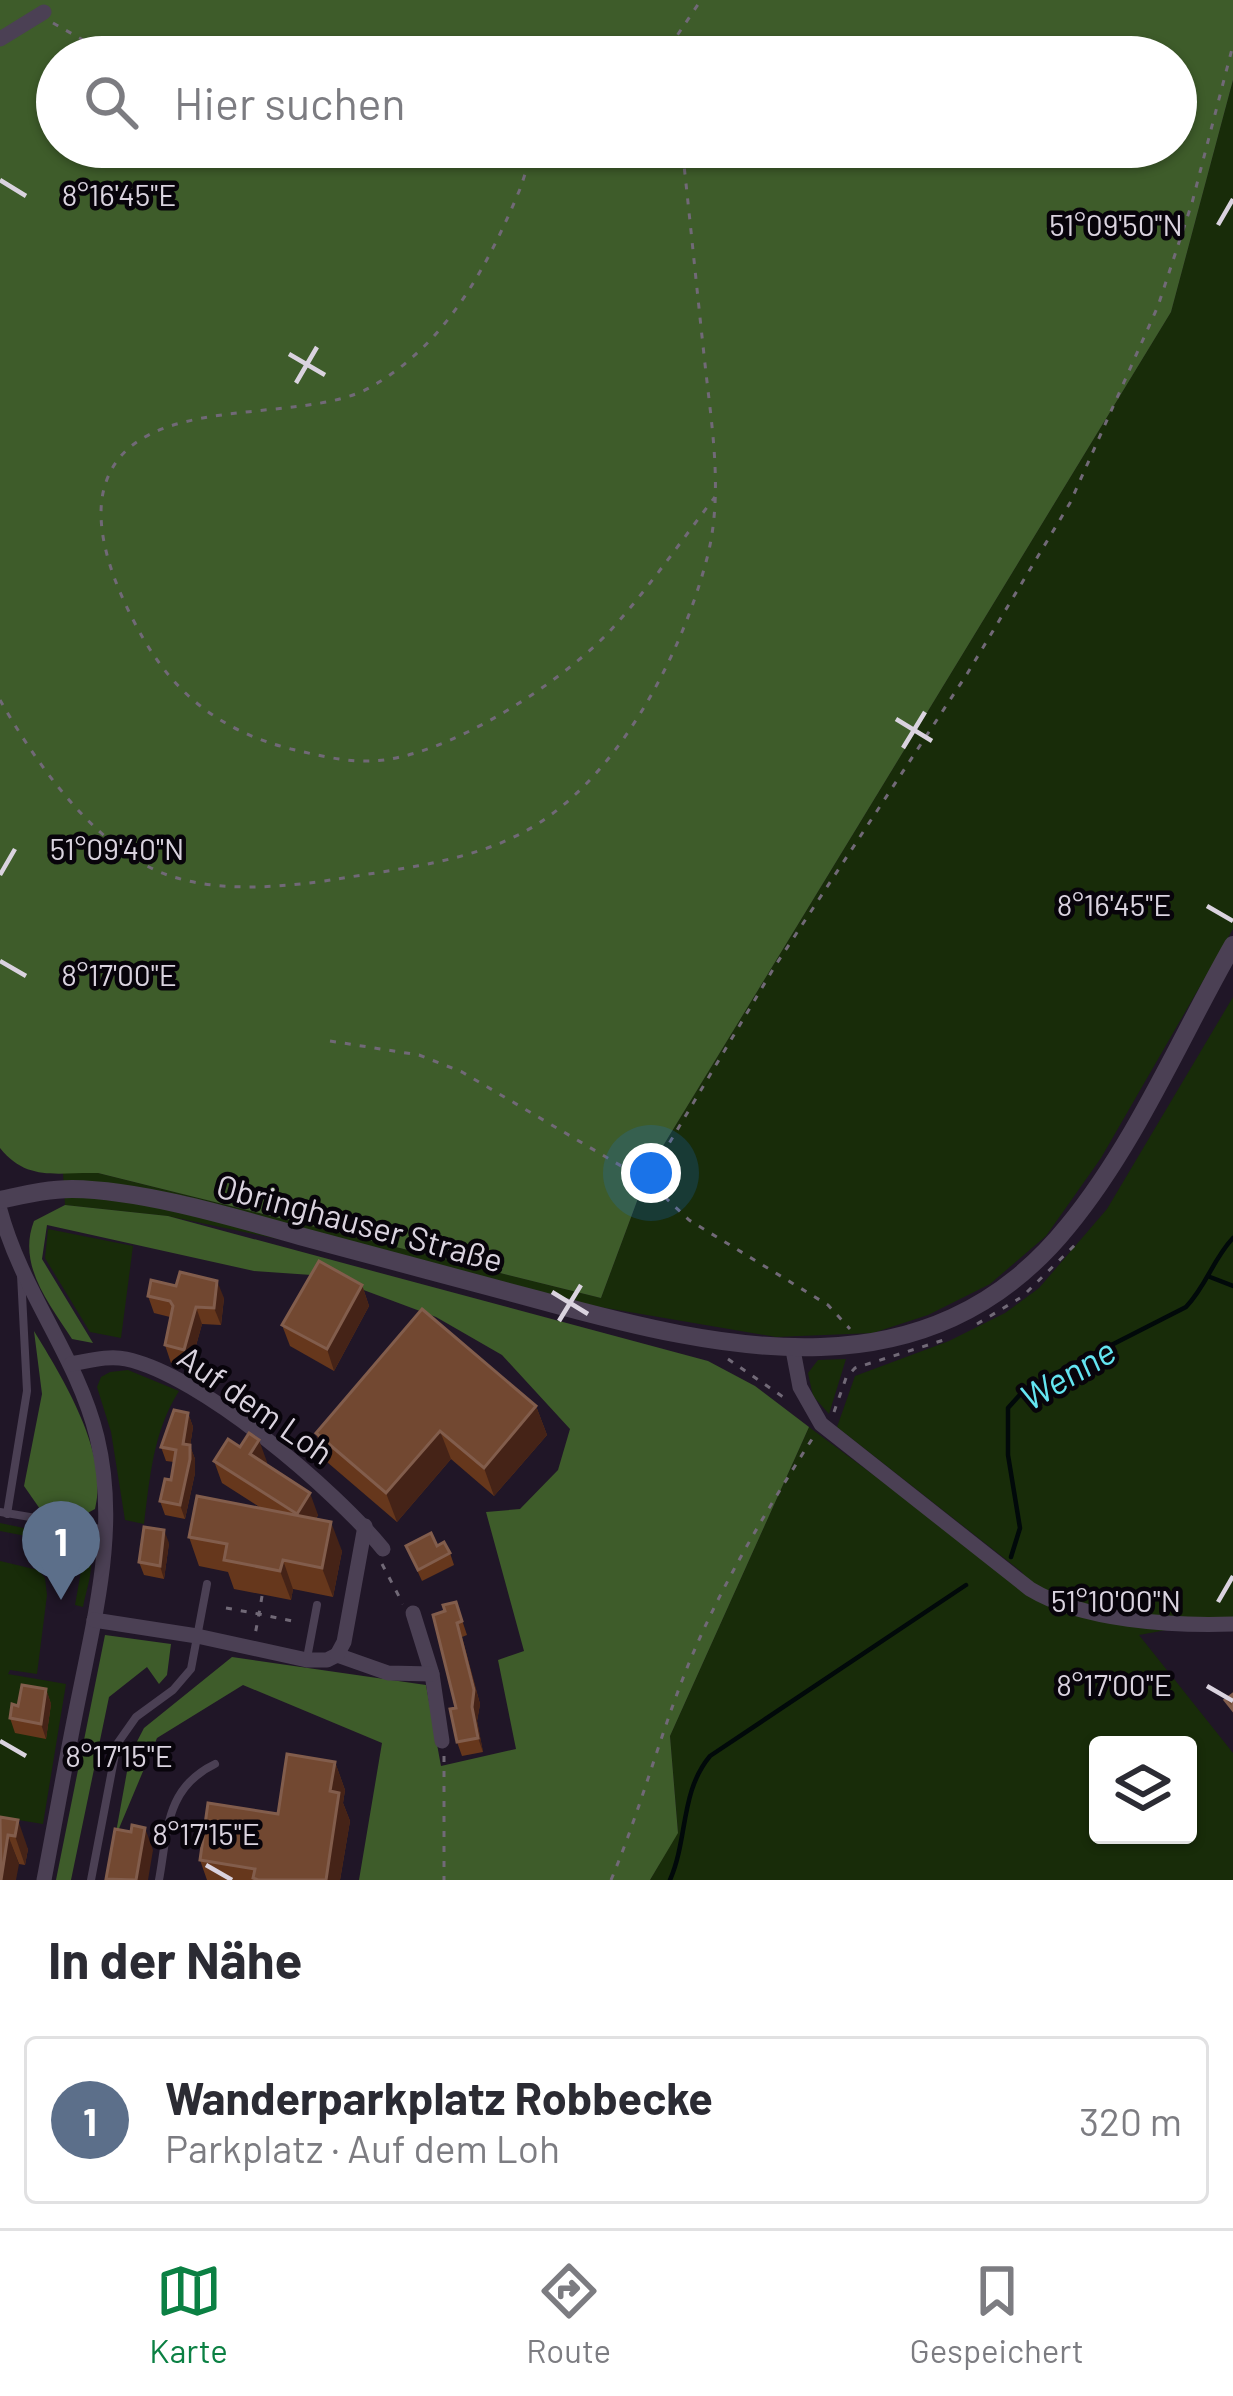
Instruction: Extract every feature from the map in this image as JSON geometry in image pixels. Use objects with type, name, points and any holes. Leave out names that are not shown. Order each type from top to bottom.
[{"type":"street","points":[[0,39],[42,6]]},
{"type":"street","name":"Obringhauser Straße","points":[[0,1200],[68,1189],[123,1194],[253,1223],[702,1340],[793,1350],[884,1342],[964,1312],[1015,1280],[1067,1227],[1119,1150],[1233,945]]},
{"type":"street","points":[[0,1210],[21,1274],[71,1364],[96,1435],[108,1530],[44,1880]]},
{"type":"street","points":[[793,1350],[800,1387],[825,1427],[1045,1598],[1166,1626],[1233,1624]]},
{"type":"street","name":"Auf dem Loh","points":[[71,1364],[118,1357],[179,1380],[290,1458],[365,1526],[381,1547]]},
{"type":"street","points":[[94,1620],[327,1660],[337,1655],[344,1642],[365,1526]]},
{"type":"street","points":[[413,1613],[432,1675],[442,1741]]},
{"type":"street","points":[[337,1655],[388,1673],[432,1675]]},
{"type":"lane","points":[[21,1274],[27,1391],[4,1513],[108,1530]]},
{"type":"lane","points":[[91,1880],[117,1744],[136,1717],[185,1680],[207,1584]]},
{"type":"lane","points":[[307,1660],[317,1606]]},
{"type":"lane","points":[[159,1880],[170,1815],[179,1792],[194,1774],[215,1764]]},
{"type":"path","points":[[677,36],[701,0]]},
{"type":"path","points":[[42,6],[50,22],[77,36]]},
{"type":"path","points":[[650,1183],[775,966],[967,674],[1070,503],[1158,306],[1192,203],[1233,45]]},
{"type":"path","points":[[526,168],[471,287],[423,350],[395,372],[362,392],[160,429],[124,452],[110,472],[101,504],[116,582],[136,625],[173,683],[223,723],[258,739],[332,758],[404,757],[488,719],[579,659],[629,608],[715,497]]},
{"type":"path","points":[[0,700],[32,752],[79,808],[122,848],[148,867],[209,883],[280,886],[383,871],[487,847],[521,834],[553,813],[591,778],[619,743],[676,650],[708,558],[716,464],[684,168]]},
{"type":"path","points":[[330,1041],[419,1055],[461,1072],[650,1183],[689,1220],[828,1305],[847,1323],[856,1347]]},
{"type":"path","points":[[611,1880],[708,1621],[776,1496],[825,1427],[851,1371],[890,1358]]},
{"type":"path","points":[[381,1547],[378,1556],[403,1604],[413,1613]]},
{"type":"path","points":[[253,1648],[262,1596]]},
{"type":"path","points":[[226,1608],[292,1621]]},
{"type":"path","points":[[445,1880],[446,1772]]},
{"type":"green space","points":[[0,0],[1233,0],[1233,80],[1171,312],[649,1169],[601,1298],[98,1173],[32,1171],[0,1148]]},
{"type":"green space","points":[[1233,80],[1233,929],[1101,1158],[1046,1236],[990,1284],[928,1315],[873,1333],[776,1337],[600,1307],[168,1216],[65,1205],[63,1173],[98,1173],[601,1298],[649,1169],[1171,312]]},
{"type":"green space","points":[[1233,997],[1233,1618],[1139,1635],[1233,1753],[1233,1880],[650,1880],[678,1832],[670,1736],[809,1427],[1016,1581],[1023,1573],[837,1427],[855,1376],[949,1341],[1005,1313],[1039,1288],[1107,1209]]},
{"type":"green space","points":[[65,1205],[168,1216],[708,1361],[755,1386],[809,1427],[670,1736],[678,1833],[650,1880],[359,1880],[382,1743],[243,1685],[157,1738],[115,1838],[130,1755],[144,1728],[232,1657],[426,1685],[441,1766],[516,1749],[498,1660],[524,1651],[486,1512],[520,1509],[558,1470],[570,1429],[502,1355],[436,1317],[326,1276],[254,1271],[47,1225],[42,1259],[93,1343],[72,1339],[38,1283],[30,1253],[34,1221]]},
{"type":"green space","points":[[48,1229],[133,1246],[121,1338],[90,1332],[45,1258]]},
{"type":"green space","points":[[34,1331],[70,1393],[96,1464],[95,1509],[82,1516],[40,1509],[24,1486],[42,1394]]},
{"type":"green space","points":[[846,1359],[829,1414],[813,1396],[808,1373],[818,1360]]},
{"type":"green space","points":[[128,1370],[179,1391],[158,1439],[144,1524],[125,1520],[111,1432],[97,1387],[110,1372]]},
{"type":"green space","points":[[0,1523],[81,1540],[91,1562],[83,1607],[75,1605],[84,1554],[78,1546],[0,1531]]},
{"type":"green space","points":[[0,1561],[38,1570],[45,1578],[47,1595],[37,1674],[10,1670],[8,1674],[66,1684],[43,1824],[0,1817]]},
{"type":"green space","points":[[105,1635],[171,1644],[167,1675],[159,1684],[147,1667],[109,1697],[71,1880],[56,1880]]},
{"type":"building","points":[[319,1261],[362,1285],[327,1349],[282,1325]]},
{"type":"building","points":[[180,1272],[217,1281],[214,1308],[196,1307],[184,1350],[165,1345],[170,1301],[148,1296],[151,1280],[176,1286]]},
{"type":"building","points":[[422,1309],[536,1406],[484,1468],[440,1431],[386,1493],[316,1433]]},
{"type":"building","points":[[174,1410],[188,1413],[183,1444],[190,1445],[190,1459],[180,1505],[160,1501],[165,1479],[171,1480],[176,1450],[161,1447]]},
{"type":"building","points":[[249,1433],[259,1440],[250,1454],[310,1493],[297,1514],[214,1461],[228,1439],[240,1447]]},
{"type":"building","points":[[197,1496],[331,1522],[322,1568],[283,1560],[280,1571],[224,1560],[227,1544],[189,1537]]},
{"type":"building","points":[[144,1527],[164,1530],[160,1566],[139,1562]]},
{"type":"building","points":[[431,1533],[437,1546],[444,1542],[450,1553],[418,1570],[406,1546]]},
{"type":"building","points":[[456,1602],[474,1690],[478,1738],[457,1742],[450,1709],[456,1708],[433,1615],[445,1611],[443,1605]]},
{"type":"building","points":[[22,1685],[46,1689],[41,1724],[10,1718]]},
{"type":"building","points":[[287,1754],[335,1762],[330,1791],[339,1793],[326,1880],[258,1880],[253,1878],[255,1869],[200,1860],[208,1803],[278,1814]]},
{"type":"building","points":[[0,1817],[18,1820],[15,1836],[8,1835],[1,1880]]},
{"type":"building","points":[[132,1825],[145,1828],[136,1880],[106,1879],[115,1829],[131,1832]]},
{"type":"waterway","name":"Wenne","points":[[1011,1557],[1020,1528],[1008,1455],[1008,1408],[1025,1389],[1186,1307],[1233,1238]]},
{"type":"waterway","points":[[1210,1277],[1233,1286]]},
{"type":"waterway","name":"Wenne","points":[[670,1880],[689,1800],[710,1756],[966,1585]]},
{"type":"place","name":"Wanderparkplatz Robbecke","points":[[61,1600]]}]
